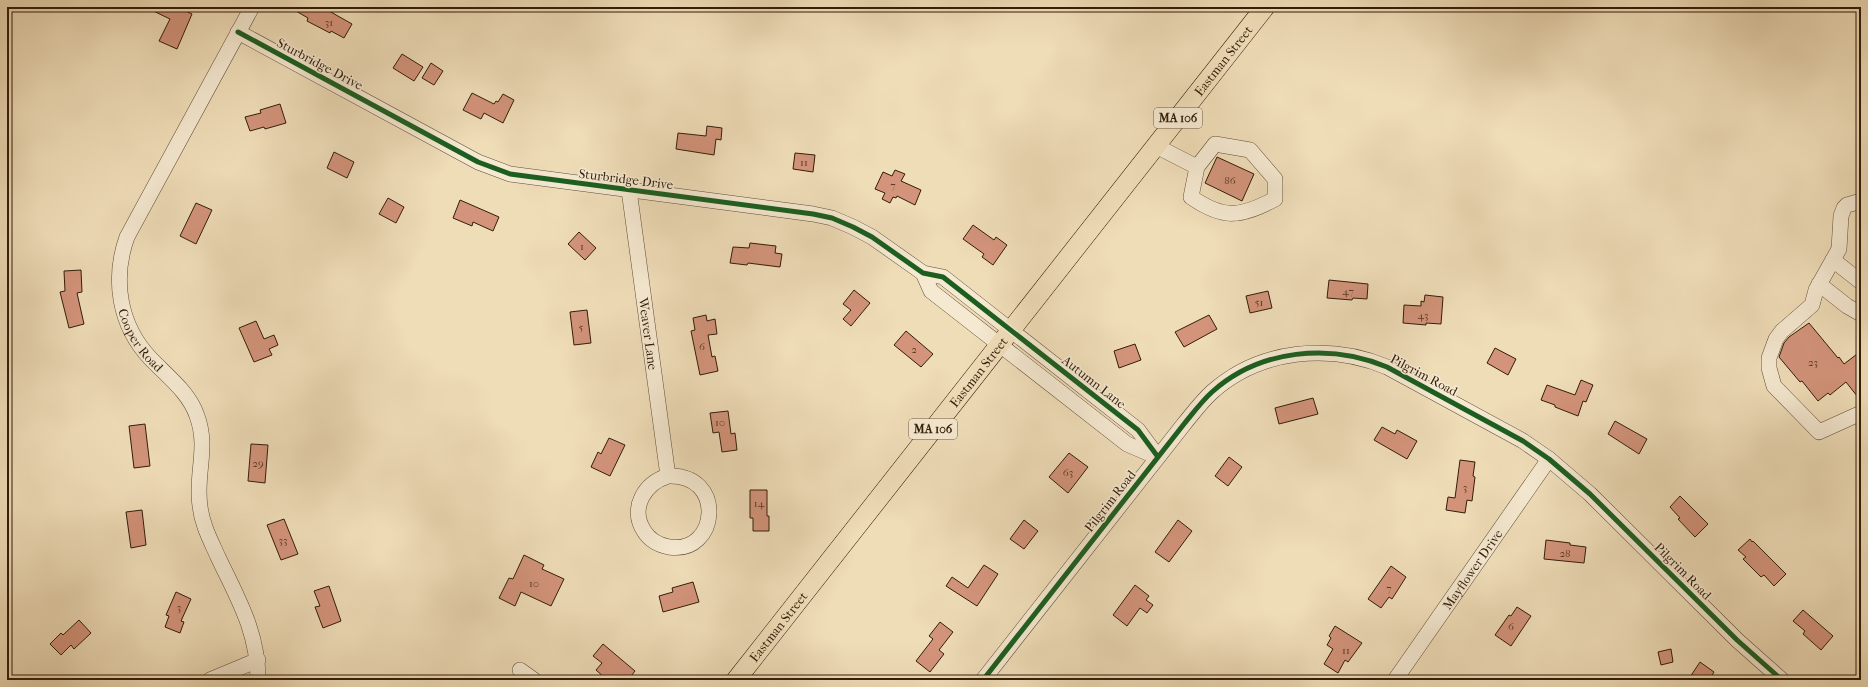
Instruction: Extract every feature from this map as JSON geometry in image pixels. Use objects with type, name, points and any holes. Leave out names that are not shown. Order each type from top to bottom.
[{"type":"main road","name":"Eastman Street","points":[[736,680],[1265,7]]},
{"type":"street","name":"Cooper Road","points":[[252,7],[127,237],[118,268],[121,302],[130,330],[138,344],[186,395],[198,417],[203,445],[198,493],[203,521],[251,630],[258,660],[258,680]]},
{"type":"street","name":"Sturbridge Drive","points":[[238,32],[478,162],[494,169],[531,177],[813,214],[832,218],[872,237],[923,273],[943,277],[1005,337]]},
{"type":"street","points":[[1215,144],[1250,150],[1275,179],[1275,199],[1256,209],[1230,214],[1208,209],[1191,197],[1197,167],[1215,144]]},
{"type":"street","points":[[1156,146],[1197,167]]},
{"type":"street","name":"Weaver Lane","points":[[630,190],[668,476]]},
{"type":"street","points":[[1861,201],[1847,205],[1844,208],[1840,216],[1839,249],[1816,290],[1812,305],[1789,324],[1776,339],[1769,358],[1770,378],[1774,386],[1819,432],[1861,413]]},
{"type":"street","points":[[1833,260],[1861,282]]},
{"type":"street","points":[[1819,284],[1847,306],[1861,314]]},
{"type":"street","name":"Autumn Lane","points":[[1005,337],[1138,430],[1158,457]]},
{"type":"street","name":"Pilgrim Road","points":[[983,680],[1198,407],[1224,383],[1243,372],[1276,358],[1291,354],[1320,352],[1348,355],[1387,367],[1523,441],[1549,459],[1590,494],[1736,640],[1782,680]]},
{"type":"street","name":"Mayflower Drive","points":[[1395,680],[1549,459]]},
{"type":"street","points":[[668,476],[683,477],[696,484],[706,495],[710,510],[704,531],[693,542],[679,547],[664,546],[651,539],[642,528],[638,514],[644,492],[654,482],[668,476]]},
{"type":"street","points":[[210,680],[258,660]]},
{"type":"street","points":[[520,670],[534,680]]},
{"type":"building","points":[[145,7],[177,7],[192,14],[177,49],[159,41],[170,19]]},
{"type":"building","points":[[289,7],[322,7],[352,24],[344,38],[331,31],[330,33],[307,21],[308,18]]},
{"type":"building","points":[[402,54],[423,67],[414,81],[393,68]]},
{"type":"building","points":[[431,63],[443,71],[434,85],[422,78]]},
{"type":"building","points":[[472,93],[494,104],[496,101],[498,102],[503,94],[514,100],[503,123],[484,113],[481,119],[463,110]]},
{"type":"building","points":[[280,104],[286,123],[265,129],[264,127],[250,131],[245,117],[261,113],[260,110]]},
{"type":"building","points":[[707,126],[722,128],[721,140],[716,139],[714,155],[676,149],[678,133],[706,136]]},
{"type":"building","points":[[334,152],[354,162],[347,178],[327,168]]},
{"type":"building","points":[[795,153],[815,155],[813,172],[793,169]]},
{"type":"building","points":[[1217,157],[1254,174],[1242,201],[1205,183]]},
{"type":"building","points":[[895,170],[905,174],[901,181],[921,190],[915,205],[897,196],[896,198],[893,197],[890,203],[882,199],[885,193],[875,189],[883,172],[892,176]]},
{"type":"building","points":[[388,198],[404,207],[396,223],[379,214]]},
{"type":"building","points":[[460,200],[499,217],[493,231],[473,222],[472,226],[453,218]]},
{"type":"building","points":[[196,203],[212,210],[196,244],[180,236]]},
{"type":"building","points":[[973,225],[994,240],[996,237],[1007,245],[993,265],[982,257],[984,254],[963,239]]},
{"type":"building","points":[[579,232],[596,248],[585,260],[568,244]]},
{"type":"building","points":[[750,243],[776,246],[775,253],[782,254],[780,267],[748,263],[747,265],[730,263],[733,247],[749,248]]},
{"type":"building","points":[[81,270],[82,292],[77,293],[84,324],[69,328],[60,292],[65,291],[64,271]]},
{"type":"building","points":[[1329,280],[1368,284],[1367,299],[1353,298],[1352,300],[1327,298]]},
{"type":"building","points":[[854,290],[870,303],[851,326],[843,319],[851,310],[843,304]]},
{"type":"building","points":[[1268,291],[1272,308],[1250,313],[1246,296]]},
{"type":"building","points":[[1425,295],[1443,297],[1441,324],[1426,323],[1426,325],[1403,323],[1404,305],[1421,306],[1421,301],[1424,302]]},
{"type":"building","points":[[587,310],[591,343],[574,345],[570,312]]},
{"type":"building","points":[[706,315],[707,321],[715,319],[717,334],[708,335],[712,357],[715,356],[718,371],[700,375],[691,331],[695,330],[693,318]]},
{"type":"building","points":[[1209,315],[1217,329],[1184,347],[1175,332]]},
{"type":"building","points":[[256,321],[264,339],[274,335],[278,345],[269,349],[272,355],[254,362],[239,328]]},
{"type":"building","points":[[1809,323],[1844,364],[1861,351],[1861,401],[1846,382],[1830,395],[1828,393],[1818,401],[1802,381],[1800,382],[1779,357],[1784,343],[1789,337]]},
{"type":"building","points":[[906,331],[933,354],[921,367],[894,345]]},
{"type":"building","points":[[1135,344],[1141,360],[1119,368],[1114,351]]},
{"type":"building","points":[[1495,348],[1516,359],[1508,375],[1487,363]]},
{"type":"building","points":[[1581,380],[1593,385],[1586,402],[1583,401],[1578,416],[1541,400],[1547,385],[1575,395]]},
{"type":"building","points":[[1313,398],[1318,414],[1279,424],[1275,408]]},
{"type":"building","points":[[728,411],[731,434],[735,433],[737,450],[722,452],[719,432],[713,433],[710,413]]},
{"type":"building","points":[[1615,421],[1647,439],[1639,454],[1608,434]]},
{"type":"building","points":[[145,424],[150,466],[134,468],[129,426]]},
{"type":"building","points":[[1382,427],[1395,434],[1397,430],[1417,441],[1407,459],[1374,440]]},
{"type":"building","points":[[609,438],[625,445],[610,476],[591,467],[598,452],[601,454]]},
{"type":"building","points":[[251,444],[268,445],[265,483],[248,481]]},
{"type":"building","points":[[1069,453],[1088,467],[1068,493],[1049,477]]},
{"type":"building","points":[[1229,457],[1242,467],[1228,486],[1215,476]]},
{"type":"building","points":[[1460,460],[1475,462],[1472,501],[1467,500],[1465,513],[1446,510],[1448,497],[1455,498]]},
{"type":"building","points":[[750,490],[767,490],[767,516],[769,516],[769,531],[753,531],[753,518],[750,518]]},
{"type":"building","points":[[1680,496],[1708,524],[1695,537],[1678,519],[1680,518],[1670,507]]},
{"type":"building","points":[[142,510],[146,545],[131,548],[126,512]]},
{"type":"building","points":[[284,519],[298,554],[281,560],[267,525]]},
{"type":"building","points":[[1024,520],[1038,531],[1024,549],[1010,539]]},
{"type":"building","points":[[1178,520],[1192,531],[1169,562],[1155,552]]},
{"type":"building","points":[[1750,539],[1786,574],[1774,586],[1764,575],[1761,577],[1743,559],[1746,557],[1738,550]]},
{"type":"building","points":[[1546,540],[1586,547],[1584,563],[1544,559]]},
{"type":"building","points":[[524,555],[544,565],[542,569],[564,579],[551,606],[521,592],[515,606],[499,598],[509,578],[513,579]]},
{"type":"building","points":[[984,565],[998,574],[977,606],[946,586],[952,577],[968,588]]},
{"type":"building","points":[[1391,566],[1406,577],[1392,599],[1389,597],[1381,608],[1368,599]]},
{"type":"building","points":[[693,582],[699,602],[663,612],[659,596],[673,592],[672,588]]},
{"type":"building","points":[[1135,585],[1149,596],[1146,600],[1153,605],[1147,613],[1140,608],[1127,626],[1113,615]]},
{"type":"building","points":[[329,586],[341,621],[323,628],[315,607],[320,606],[314,591]]},
{"type":"building","points":[[176,592],[191,599],[181,621],[184,622],[180,633],[165,627],[169,616],[166,615]]},
{"type":"building","points":[[1517,607],[1531,616],[1511,646],[1495,635],[1509,615],[1511,616]]},
{"type":"building","points":[[1803,610],[1833,636],[1821,650],[1803,634],[1805,631],[1793,621]]},
{"type":"building","points":[[79,620],[91,633],[74,649],[71,645],[61,655],[50,644],[61,633],[63,635]]},
{"type":"building","points":[[940,622],[953,632],[939,650],[944,654],[930,672],[916,661],[933,639],[929,636]]},
{"type":"building","points":[[1335,626],[1362,643],[1348,662],[1345,660],[1338,673],[1324,664],[1333,649],[1327,645],[1331,638],[1329,636]]},
{"type":"building","points":[[603,644],[635,671],[628,680],[613,680],[607,676],[605,678],[596,670],[602,663],[593,656]]},
{"type":"building","points":[[1671,649],[1673,662],[1661,665],[1658,652]]},
{"type":"building","points":[[1700,662],[1714,672],[1709,680],[1688,680]]},
{"type":"cycle path","points":[[238,32],[478,162],[510,174],[813,214],[832,218],[853,227],[872,237],[923,273],[943,277],[1138,430],[1158,457]]},
{"type":"cycle path","points":[[983,680],[1184,424],[1212,392],[1231,378],[1252,367],[1273,359],[1296,354],[1319,353],[1365,359],[1387,367],[1523,441],[1549,459],[1590,494],[1737,640],[1782,680]]}]
